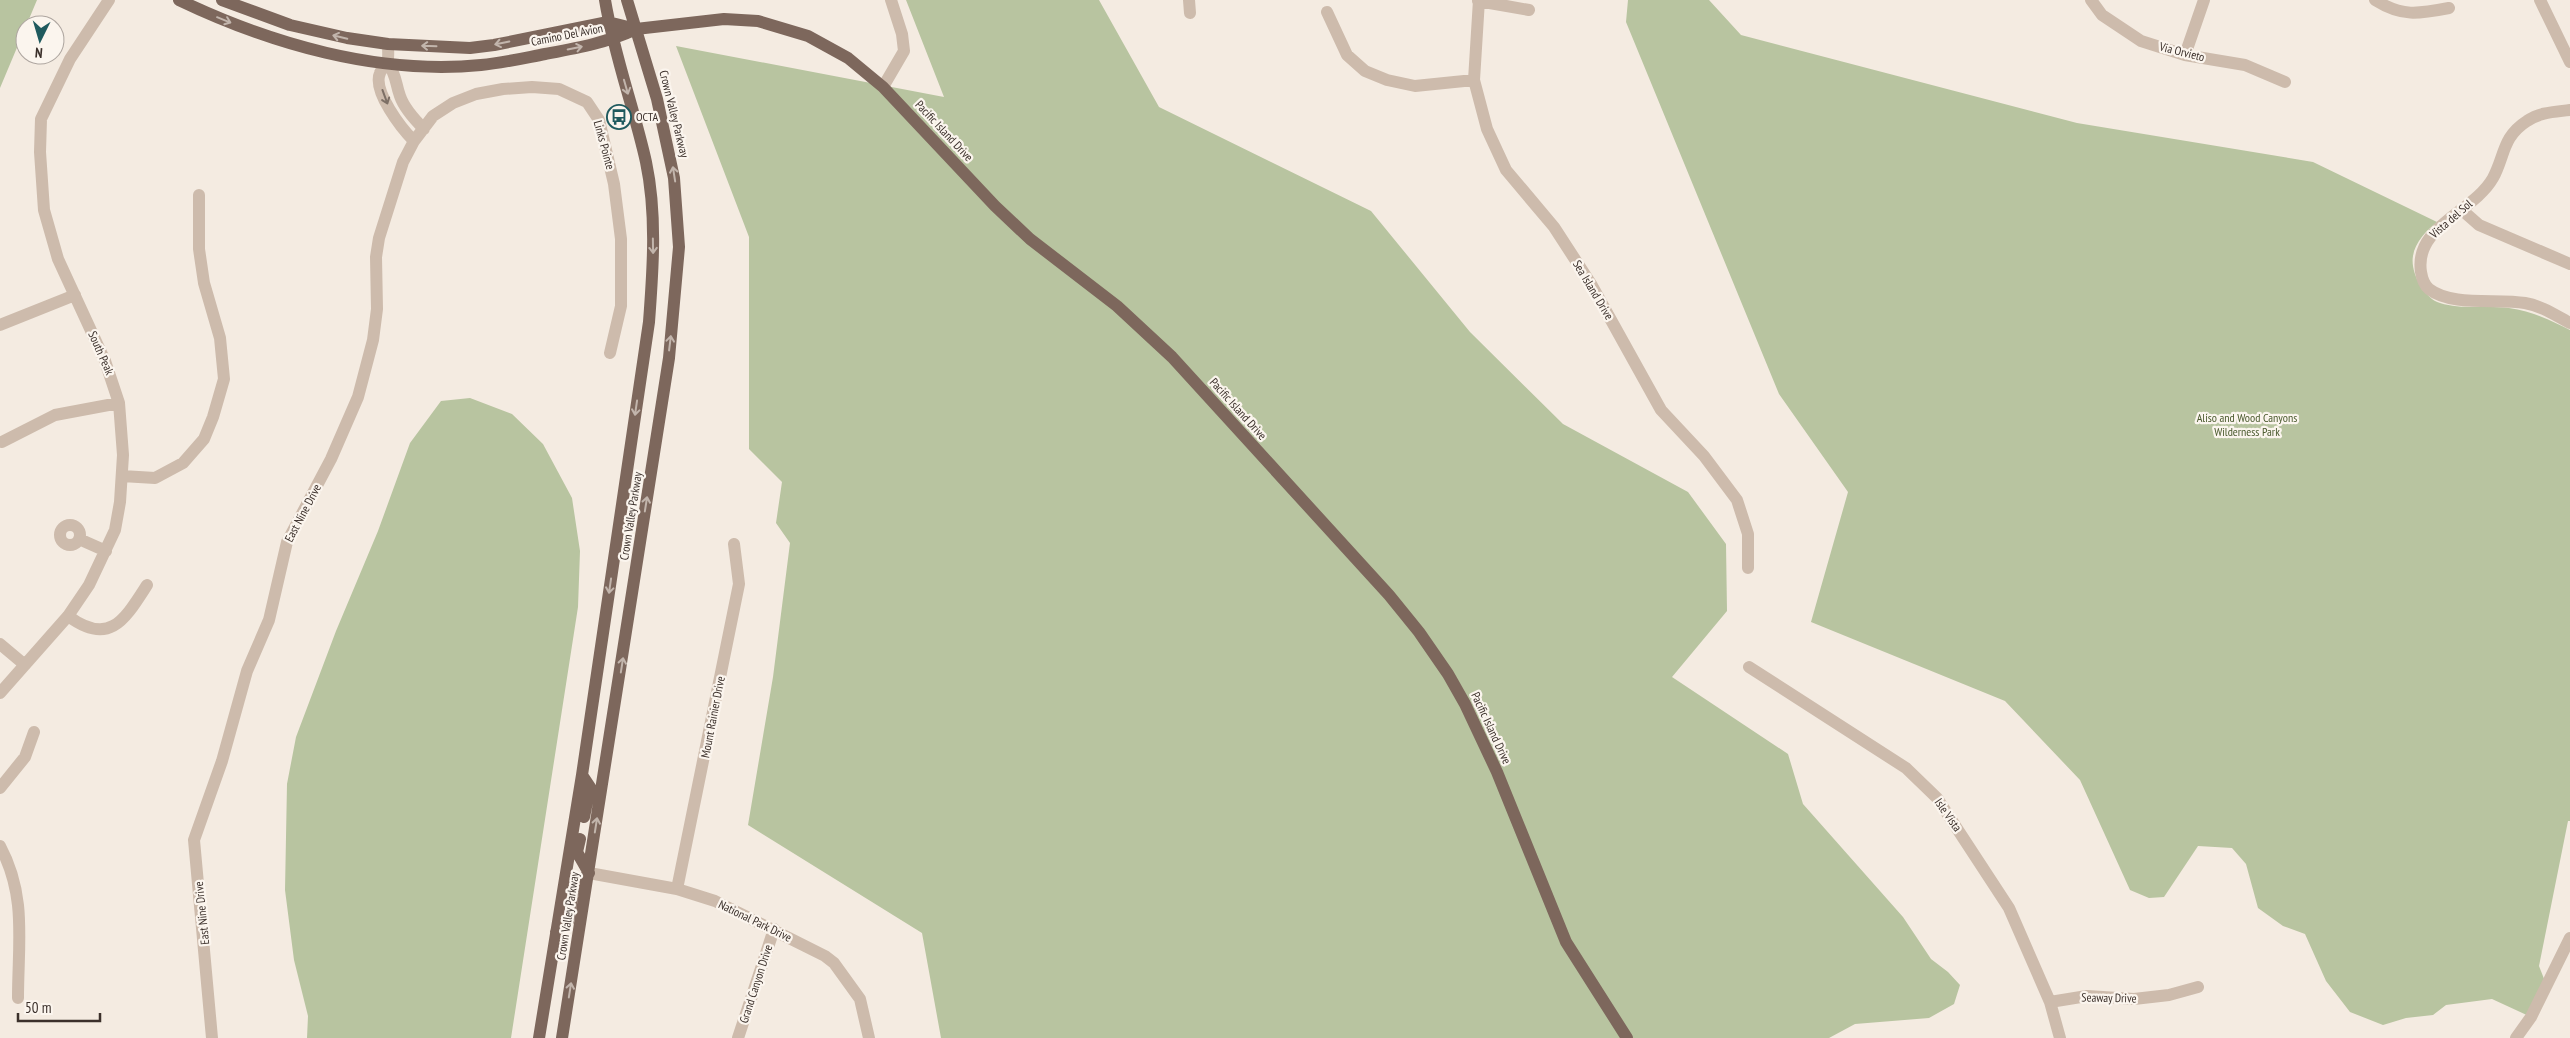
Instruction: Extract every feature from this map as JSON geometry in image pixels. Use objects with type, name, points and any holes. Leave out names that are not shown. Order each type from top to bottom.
[{"type":"main road","name":"Camino Del Avion","points":[[179,0],[282,43],[312,51],[388,63],[427,66],[480,65],[613,40],[636,29]]},
{"type":"main road","name":"Camino Del Avion","points":[[222,0],[290,25],[347,38],[388,44],[470,48],[608,22],[636,29]]},
{"type":"main road","name":"Crown Valley Parkway","points":[[539,1038],[582,775],[649,322],[653,270],[651,196],[646,163],[608,22],[605,0]]},
{"type":"main road","name":"Crown Valley Parkway","points":[[562,1038],[669,358],[679,247],[677,202],[669,146],[627,0]]},
{"type":"main road","name":"Pacific Island Drive","points":[[636,29],[724,19],[758,21],[808,36],[848,58],[883,87],[995,206],[1023,233],[1117,306],[1172,357],[1388,595],[1419,632],[1448,674],[1482,739],[1566,942],[1627,1038]]},
{"type":"main road","points":[[556,932],[568,921],[574,890],[588,873],[577,852],[590,787],[582,775]]},
{"type":"street","name":"South Peak","points":[[0,694],[68,616],[89,585],[115,530],[122,476],[119,403],[105,360],[58,259],[44,210],[40,152],[42,119],[70,59],[109,0]]},
{"type":"street","points":[[883,87],[904,52],[902,34],[891,0]]},
{"type":"street","name":"Via Orvieto","points":[[2091,0],[2102,15],[2141,41],[2185,55],[2245,65],[2285,82]]},
{"type":"street","points":[[2185,55],[2204,0]]},
{"type":"street","points":[[2375,0],[2395,12],[2417,14],[2448,8]]},
{"type":"street","points":[[2540,0],[2570,62]]},
{"type":"street","points":[[1478,1],[1529,10]]},
{"type":"street","name":"Sea Island Drive","points":[[1478,1],[1474,80],[1487,128],[1506,170],[1554,228],[1586,277],[1661,410],[1704,456],[1737,500],[1748,534],[1748,568]]},
{"type":"street","points":[[1327,12],[1346,54],[1365,71],[1387,80],[1415,86],[1474,80]]},
{"type":"street","points":[[388,44],[388,63],[396,76],[400,97],[424,129]]},
{"type":"street","points":[[388,63],[380,73],[379,79],[384,99],[394,118],[414,141]]},
{"type":"street","name":"Links Pointe","points":[[414,141],[433,116],[453,103],[476,94],[503,89],[532,87],[559,89],[587,102],[599,120],[614,184],[621,239],[622,306],[610,353]]},
{"type":"street","points":[[394,118],[408,108]]},
{"type":"street","name":"Vista del Sol","points":[[2570,110],[2541,113],[2514,131],[2504,146],[2493,177],[2478,196],[2430,236],[2422,248],[2420,262],[2422,279],[2428,288],[2440,295],[2454,298],[2506,301],[2541,307],[2570,323]]},
{"type":"street","name":"East Nine Drive","points":[[212,1038],[194,840],[222,761],[247,670],[269,620],[287,542],[332,459],[358,397],[373,340],[376,309],[376,257],[379,238],[400,171],[414,141]]},
{"type":"street","points":[[122,476],[155,478],[184,463],[204,439],[213,417],[224,378],[220,338],[204,283],[199,249],[199,195]]},
{"type":"street","points":[[2462,210],[2479,225],[2570,264]]},
{"type":"street","points":[[0,325],[75,295]]},
{"type":"street","points":[[2,442],[55,415],[119,403]]},
{"type":"street","points":[[79,539],[106,551]]},
{"type":"street","name":"Mount Rainier Drive","points":[[678,889],[739,584],[734,544]]},
{"type":"street","points":[[68,616],[81,625],[100,631],[115,625],[128,614],[147,585]]},
{"type":"street","points":[[0,644],[25,665]]},
{"type":"street","name":"Isle Vista","points":[[1749,667],[1906,768],[1937,798],[2010,908],[2050,1002],[2060,1038]]},
{"type":"street","points":[[0,788],[25,757],[34,732]]},
{"type":"street","points":[[0,846],[12,868],[19,898],[18,998]]},
{"type":"street","name":"National Park Drive","points":[[588,873],[678,889],[715,901],[774,929],[834,963],[860,999],[869,1038]]},
{"type":"street","name":"Grand Canyon Drive","points":[[738,1038],[774,929]]},
{"type":"street","points":[[2516,1038],[2531,1017],[2570,938]]},
{"type":"street","name":"Seaway Drive","points":[[2050,1002],[2087,996],[2134,999],[2169,996],[2198,988]]},
{"type":"green space","points":[[0,0],[37,0],[31,15],[15,15],[15,52],[0,88]]},
{"type":"green space","points":[[906,0],[1099,0],[1159,107],[1371,211],[1470,332],[1563,424],[1688,492],[1726,544],[1727,611],[1672,677],[1788,754],[1803,804],[1903,917],[1931,959],[1948,972],[1960,985],[1954,1004],[1929,1018],[1855,1024],[1829,1038],[941,1038],[922,933],[748,825],[773,677],[790,543],[776,523],[782,482],[749,449],[749,237],[676,46],[944,97]]},
{"type":"green space","name":"Aliso and Wood Canyons Wilderness Park","points":[[1628,0],[1709,0],[1741,35],[2077,123],[2313,162],[2437,222],[2419,241],[2413,256],[2414,269],[2419,284],[2434,300],[2448,305],[2465,307],[2517,309],[2540,316],[2570,330],[2570,821],[2568,821],[2539,966],[2546,984],[2531,1017],[2492,999],[2446,1005],[2433,1015],[2406,1018],[2383,1025],[2350,1012],[2326,981],[2305,934],[2283,926],[2258,908],[2246,864],[2232,848],[2198,846],[2164,897],[2149,898],[2130,890],[2080,780],[2005,701],[1811,622],[1848,492],[1779,394],[1626,22]]},
{"type":"green space","points":[[470,398],[512,414],[543,444],[572,498],[580,551],[578,607],[511,1038],[307,1038],[308,1016],[294,960],[285,890],[287,784],[296,737],[336,631],[378,531],[410,443],[441,401]]},
{"type":"place","name":"OCTA","points":[[619,117]]}]
